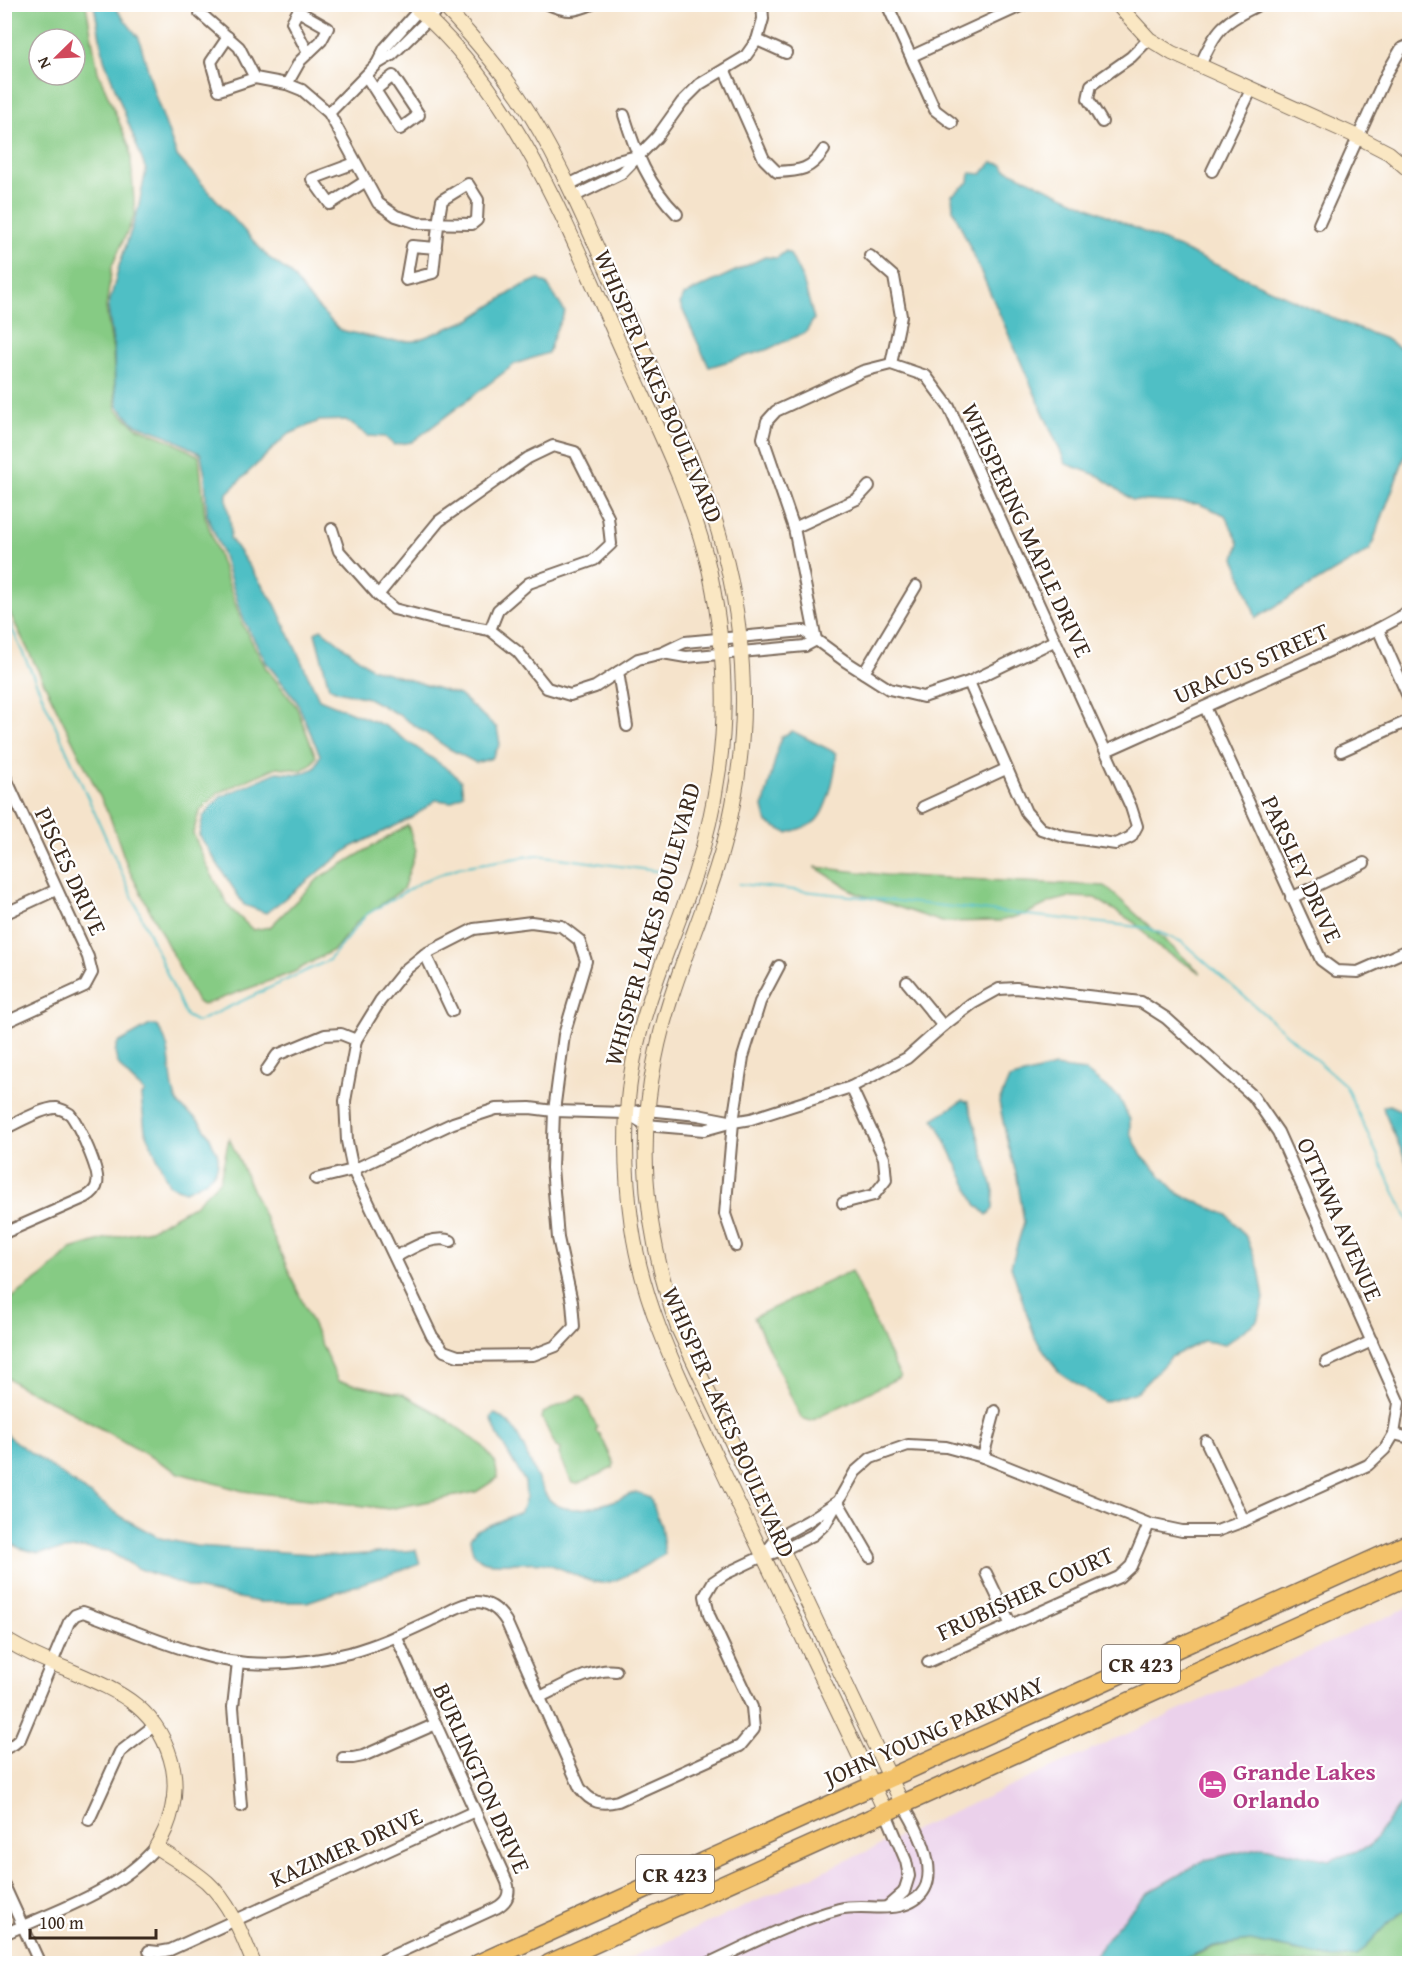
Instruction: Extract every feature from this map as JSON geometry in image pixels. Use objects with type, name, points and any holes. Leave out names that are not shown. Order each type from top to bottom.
[{"type":"highway","name":"JOHN YOUNG PARKWAY","points":[[478,1964],[1410,1543]]},
{"type":"highway","name":"CR 423","points":[[549,1964],[1410,1575]]},
{"type":"street","points":[[202,4],[201,13],[239,47],[255,78]]},
{"type":"street","points":[[548,4],[561,10],[578,11],[592,4]]},
{"type":"street","points":[[571,191],[622,173],[657,137],[682,102],[700,84],[745,57],[757,40],[764,19],[762,4]]},
{"type":"street","points":[[887,4],[935,110],[951,123]]},
{"type":"street","points":[[912,56],[1025,4]]},
{"type":"street","points":[[1117,4],[1149,39],[1172,53],[1358,137],[1389,153],[1409,168]]},
{"type":"street","points":[[1200,66],[1211,40],[1221,28],[1236,15],[1261,4]]},
{"type":"street","points":[[377,64],[392,55],[443,5]]},
{"type":"street","name":"WHISPER LAKES BOULEVARD","points":[[443,5],[482,47],[542,135],[571,191],[676,421],[718,528],[730,577],[741,652],[743,704],[741,755],[734,802],[722,855],[671,998],[652,1073],[646,1125],[647,1200],[658,1263],[678,1328],[902,1803]]},
{"type":"street","points":[[329,113],[377,64],[385,48],[418,6]]},
{"type":"street","name":"WHISPER LAKES BOULEVARD","points":[[418,6],[470,64],[507,114],[534,159],[658,429],[688,498],[702,541],[720,638],[723,710],[720,765],[696,872],[640,1029],[633,1064],[626,1113],[626,1170],[632,1230],[643,1279],[666,1347],[885,1811]]},
{"type":"street","points":[[228,37],[211,62],[219,90],[255,78],[287,84],[302,90],[329,113],[378,202],[396,216],[417,223],[437,224],[472,224],[477,220],[478,200],[468,184],[442,200],[437,224],[436,248]]},
{"type":"street","points":[[1102,122],[1088,99],[1091,85],[1131,57],[1149,39]]},
{"type":"street","points":[[757,40],[786,53]]},
{"type":"street","points":[[1319,224],[1387,73],[1401,49],[1410,45]]},
{"type":"street","points":[[287,84],[300,61],[308,53]]},
{"type":"street","points":[[725,70],[764,159],[777,172],[801,171],[818,160],[824,150]]},
{"type":"street","points":[[366,76],[400,129],[419,115],[393,75],[375,90]]},
{"type":"street","points":[[1212,171],[1251,90]]},
{"type":"street","points":[[624,115],[637,156],[663,200],[677,214]]},
{"type":"street","points":[[355,163],[312,179],[330,204],[366,181]]},
{"type":"street","points":[[816,640],[794,528],[763,438],[767,421],[776,411],[862,371],[891,364],[901,316],[894,278],[870,256]]},
{"type":"street","name":"WHISPERING MAPLE DRIVE","points":[[891,364],[926,376],[949,407],[1106,751],[1137,826],[1131,837],[1116,844],[1065,837],[1041,829],[1026,812],[969,682]]},
{"type":"street","points":[[658,429],[676,421]]},
{"type":"street","points":[[378,595],[439,521],[536,454],[553,446],[575,452],[608,517],[611,544],[594,560],[529,583],[498,610],[490,630]]},
{"type":"street","points":[[794,528],[857,499],[869,486]]},
{"type":"street","points":[[332,529],[339,551],[378,595],[394,609],[490,630],[518,652],[548,687],[570,695],[595,687],[638,658],[662,652],[685,642],[804,631],[889,689],[923,696],[969,682],[1054,641]]},
{"type":"street","points":[[864,673],[916,586]]},
{"type":"street","name":"URACUS STREET","points":[[1106,751],[1378,629],[1410,609]]},
{"type":"street","points":[[1378,629],[1410,701]]},
{"type":"street","points":[[662,652],[686,657],[805,646],[816,640]]},
{"type":"street","points":[[618,672],[627,726]]},
{"type":"street","name":"PARSLEY DRIVE","points":[[1205,706],[1321,960],[1336,971],[1358,972],[1410,949]]},
{"type":"street","points":[[1341,751],[1410,720]]},
{"type":"street","points":[[923,807],[1006,769]]},
{"type":"street","name":"PISCES DRIVE","points":[[4,774],[88,957],[92,973],[85,986],[4,1023]]},
{"type":"street","points":[[1291,898],[1364,863]]},
{"type":"street","points":[[4,914],[56,890]]},
{"type":"street","points":[[531,922],[561,926],[579,940],[586,961],[564,1035],[554,1111],[552,1168],[558,1238],[572,1302],[574,1327],[556,1346],[533,1355],[458,1356],[444,1351],[432,1336],[353,1170],[347,1141],[345,1101],[356,1040],[380,1001],[405,970],[426,954],[474,929],[531,922]]},
{"type":"street","points":[[426,954],[452,1011]]},
{"type":"street","points":[[736,1246],[725,1214],[733,1122],[743,1057],[760,1002],[779,966]]},
{"type":"street","points":[[907,982],[943,1026]]},
{"type":"street","name":"OTTAWA AVENUE","points":[[540,1697],[580,1788],[588,1798],[603,1804],[618,1801],[740,1746],[754,1730],[752,1707],[709,1615],[705,1596],[713,1582],[763,1556],[780,1544],[813,1535],[826,1524],[855,1472],[871,1458],[908,1445],[946,1447],[983,1457],[1149,1524],[1182,1531],[1217,1531],[1368,1465],[1385,1449],[1394,1434],[1399,1403],[1278,1132],[1253,1096],[1166,1018],[1141,1002],[1016,988],[999,989],[972,1004],[907,1058],[851,1088],[751,1119],[704,1130],[646,1125],[626,1113]]},
{"type":"street","points":[[266,1071],[277,1055],[325,1035],[341,1034],[356,1040]]},
{"type":"street","points":[[843,1203],[874,1195],[886,1180],[884,1158],[851,1088]]},
{"type":"street","points":[[4,1129],[47,1109],[57,1108],[68,1112],[76,1123],[97,1172],[98,1182],[94,1191],[86,1197],[4,1233]]},
{"type":"street","name":"OTTAWA AVENUE","points":[[316,1179],[353,1170],[453,1123],[496,1109],[530,1108],[626,1113],[647,1110],[698,1115],[733,1122]]},
{"type":"street","points":[[395,1257],[432,1240],[444,1238],[451,1241]]},
{"type":"street","points":[[1326,1362],[1372,1341]]},
{"type":"street","points":[[691,1401],[709,1394]]},
{"type":"street","points":[[983,1457],[995,1412]]},
{"type":"street","points":[[1394,1434],[1410,1438]]},
{"type":"street","points":[[1206,1441],[1244,1521]]},
{"type":"street","points":[[838,1502],[870,1557]]},
{"type":"street","name":"FRUBISHER COURT","points":[[928,1662],[1119,1577],[1131,1566],[1149,1524]]},
{"type":"street","points":[[987,1573],[1011,1625]]},
{"type":"street","points":[[4,1749],[20,1739],[69,1622],[75,1615],[83,1612],[200,1655],[238,1662],[266,1664],[317,1661],[359,1650],[469,1603],[479,1602],[488,1604],[500,1612],[506,1621],[540,1697],[591,1673],[604,1670],[616,1671]]},
{"type":"street","name":"BURLINGTON DRIVE","points":[[374,1964],[496,1908],[506,1900],[509,1890],[396,1636]]},
{"type":"street","points":[[4,1639],[51,1663],[117,1691],[140,1708],[155,1725],[170,1756],[175,1792],[168,1826],[144,1862],[111,1886],[4,1934]]},
{"type":"street","points":[[238,1662],[233,1707],[241,1806]]},
{"type":"street","points":[[343,1758],[363,1756],[436,1724]]},
{"type":"street","points":[[89,1820],[120,1752],[155,1725]]},
{"type":"street","points":[[707,1964],[798,1924],[841,1908],[899,1906],[913,1900],[922,1892],[930,1874],[928,1857],[912,1818],[902,1803]]},
{"type":"street","name":"KAZIMER DRIVE","points":[[149,1951],[165,1952],[475,1811]]},
{"type":"street","points":[[885,1811],[906,1861],[909,1875],[904,1892],[888,1906]]},
{"type":"street","points":[[156,1847],[206,1881],[223,1900],[235,1920],[254,1964]]},
{"type":"street","points":[[4,1885],[40,1964]]},
{"type":"shaded area","name":"Grande Lakes Orlando","points":[[1409,1607],[1409,1963],[619,1963]]},
{"type":"green space","points":[[5,4],[86,5],[98,72],[130,148],[135,214],[112,266],[106,308],[113,351],[116,409],[136,427],[169,440],[199,456],[205,516],[242,623],[266,668],[296,706],[316,757],[311,765],[301,770],[277,767],[218,793],[199,812],[193,833],[207,866],[230,908],[253,930],[270,927],[319,878],[408,825],[416,851],[403,889],[358,921],[335,949],[294,972],[203,1005],[197,1002],[128,868],[110,817],[5,603]]},
{"type":"green space","points":[[815,867],[885,875],[1105,886],[1201,973],[1156,946],[1135,923],[1095,898],[1070,897],[1051,902],[1026,914],[1000,921],[942,922],[856,893]]},
{"type":"green space","points":[[229,1138],[338,1381],[403,1394],[437,1413],[482,1445],[495,1462],[498,1478],[476,1492],[389,1509],[243,1491],[179,1473],[59,1405],[21,1387],[5,1376],[5,1303],[45,1274],[71,1249],[104,1239],[150,1230],[195,1205],[220,1180]]},
{"type":"green space","points":[[851,1271],[900,1377],[811,1421],[801,1418],[754,1317]]},
{"type":"green space","points":[[579,1396],[583,1398],[597,1427],[596,1432],[600,1434],[614,1463],[613,1468],[577,1484],[572,1483],[559,1454],[560,1449],[556,1447],[542,1418],[543,1413]]},
{"type":"green space","points":[[1409,1907],[1409,1963],[1177,1963],[1214,1947],[1250,1941],[1333,1958],[1357,1956],[1386,1925]]},
{"type":"water","points":[[94,5],[113,5],[139,38],[155,95],[177,156],[268,257],[290,273],[311,300],[340,330],[389,341],[415,341],[471,319],[518,288],[538,279],[547,284],[565,312],[548,353],[515,364],[412,442],[394,445],[385,437],[368,436],[346,420],[319,421],[287,435],[227,493],[230,538],[275,604],[319,699],[385,726],[452,772],[461,781],[463,794],[451,802],[436,800],[413,817],[350,848],[266,913],[244,905],[199,835],[203,816],[220,797],[277,772],[300,774],[315,768],[320,755],[297,702],[266,662],[244,621],[207,515],[205,476],[201,454],[168,436],[135,424],[118,407],[108,308],[138,210],[146,170],[104,59]]},
{"type":"water","points":[[992,162],[1003,165],[1005,169],[1351,326],[1386,339],[1409,354],[1409,445],[1370,550],[1256,618],[1235,558],[1239,543],[1225,515],[1199,504],[1132,500],[1099,476],[1066,464],[953,209],[952,195],[969,182],[970,173],[982,174]]},
{"type":"water","points":[[786,251],[790,254],[803,280],[814,319],[806,332],[766,350],[709,367],[680,304],[684,295],[765,257],[777,258]]},
{"type":"water","points":[[321,629],[371,668],[459,695],[497,728],[500,744],[492,758],[476,763],[368,698],[329,687],[315,633]]},
{"type":"water","points":[[792,731],[836,753],[836,760],[833,780],[823,811],[813,823],[787,833],[767,823],[763,807],[781,737]]},
{"type":"water","points":[[150,1025],[156,1025],[166,1042],[176,1099],[203,1126],[218,1156],[218,1164],[212,1175],[185,1191],[169,1185],[145,1130],[141,1097],[145,1092],[128,1077],[116,1057],[118,1043]]},
{"type":"water","points":[[1054,1067],[1085,1071],[1119,1097],[1130,1120],[1130,1132],[1142,1156],[1179,1194],[1228,1215],[1247,1238],[1259,1269],[1264,1299],[1257,1321],[1225,1344],[1203,1341],[1171,1357],[1137,1392],[1104,1402],[1059,1372],[1035,1338],[1011,1266],[1024,1222],[1017,1177],[999,1102],[1009,1079]]},
{"type":"water","points":[[962,1101],[968,1102],[994,1191],[993,1209],[987,1215],[976,1204],[933,1119]]},
{"type":"water","points":[[1389,1105],[1402,1111],[1409,1118],[1409,1168],[1384,1111],[1383,1106]]},
{"type":"water","points":[[495,1414],[506,1420],[516,1432],[546,1495],[554,1503],[564,1508],[576,1509],[602,1505],[636,1492],[650,1497],[661,1526],[665,1554],[626,1576],[603,1583],[587,1580],[542,1563],[494,1563],[477,1557],[470,1538],[477,1530],[521,1512],[526,1497],[525,1482],[498,1436],[491,1418]]},
{"type":"water","points":[[5,1432],[10,1438],[125,1519],[160,1538],[196,1546],[340,1556],[416,1550],[420,1564],[307,1602],[259,1602],[195,1589],[137,1568],[108,1551],[84,1548],[38,1553],[19,1548],[5,1539]]},
{"type":"water","points":[[1409,1801],[1409,1907],[1386,1925],[1357,1956],[1333,1958],[1250,1941],[1214,1946],[1175,1963],[1089,1963],[1117,1926],[1147,1893],[1205,1860],[1263,1847],[1330,1860],[1369,1847],[1399,1806]]},
{"type":"waterway","points":[[4,611],[186,1016],[197,1022],[329,960],[366,915],[423,881],[460,867],[537,855],[664,872]]},
{"type":"waterway","points":[[739,884],[1148,928],[1182,942],[1345,1085],[1410,1225]]},
{"type":"place","name":"Grande Lakes Orlando","points":[[1212,1785]]}]
